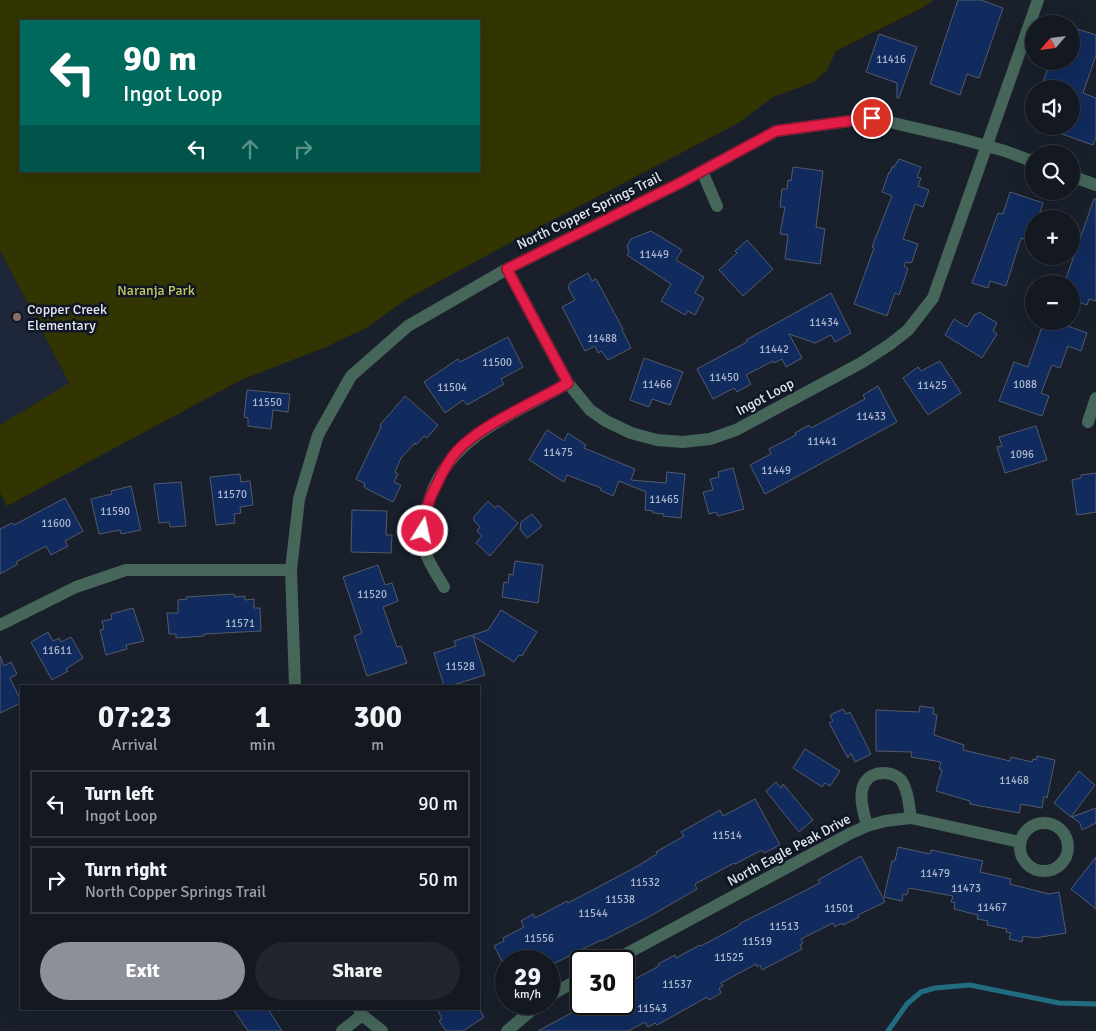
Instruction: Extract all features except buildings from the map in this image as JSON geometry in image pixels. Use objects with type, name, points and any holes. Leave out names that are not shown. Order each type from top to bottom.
[{"type":"street","name":"Ingot Loop","points":[[507,269],[568,383],[590,410],[631,433],[656,440],[683,442],[710,438],[736,430],[861,363],[889,345],[908,330],[933,298],[1038,0]]},
{"type":"street","name":"North Copper Springs Trail","points":[[295,685],[291,570],[299,499],[318,435],[351,376],[408,326],[507,269],[702,171],[776,131],[872,118],[958,138],[1025,159]]},
{"type":"street","points":[[702,171],[717,206]]},
{"type":"street","points":[[1080,179],[1096,185]]},
{"type":"street","points":[[444,587],[427,556],[423,542],[424,520],[430,496],[443,472],[457,452],[473,438],[568,383]]},
{"type":"street","points":[[1088,422],[1096,398]]},
{"type":"street","points":[[0,625],[76,587],[126,570],[291,570]]},
{"type":"street","points":[[867,826],[862,807],[863,785],[867,779],[882,773],[896,775],[902,782],[906,791],[910,818]]},
{"type":"street","name":"North Eagle Peak Drive","points":[[633,950],[867,826],[885,821],[910,818],[1020,842]]},
{"type":"street","points":[[342,1031],[361,1012],[382,1031]]},
{"type":"street","points":[[507,1031],[526,1015]]},
{"type":"shaded area","name":"Copper Creek Elementary","points":[[0,250],[69,384],[0,425]]},
{"type":"green space","name":"Naranja Park","points":[[0,0],[934,0],[922,8],[836,51],[827,70],[814,82],[773,97],[740,122],[405,300],[368,327],[326,347],[241,380],[7,506],[0,493],[0,425],[69,383],[0,250]]},
{"type":"waterway","points":[[888,1031],[907,1004],[921,992],[935,988],[970,985],[1059,1003],[1096,1004]]},
{"type":"place","name":"Copper Creek Elementary","points":[[17,317]]},
{"type":"route","points":[[423,531],[430,496],[457,452],[486,429],[568,383],[507,269],[680,183],[776,131],[872,118]]}]
